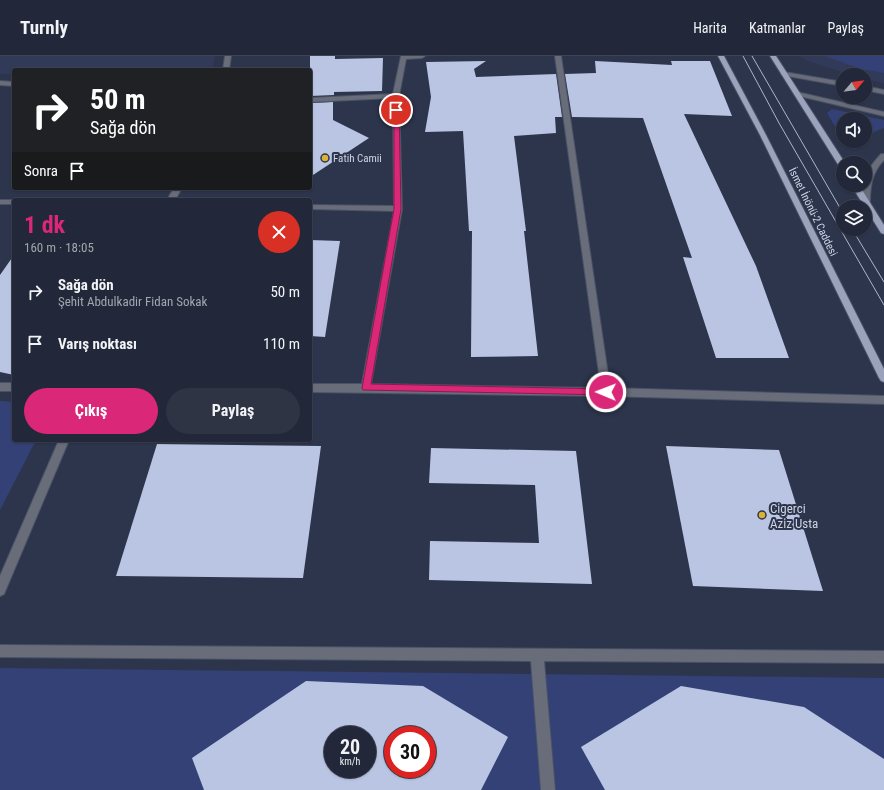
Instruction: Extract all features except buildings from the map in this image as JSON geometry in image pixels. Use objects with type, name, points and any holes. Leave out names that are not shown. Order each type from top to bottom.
[{"type":"main road","name":"İsmet İnönü-2 Caddesi","points":[[721,56],[764,135],[813,238],[884,378]]},
{"type":"main road","points":[[773,56],[837,156]]},
{"type":"main road","points":[[872,212],[884,231]]},
{"type":"street","points":[[226,68],[228,56]]},
{"type":"street","points":[[366,388],[398,209],[396,96],[404,57],[422,56]]},
{"type":"street","points":[[558,56],[606,392]]},
{"type":"street","points":[[784,74],[836,83]]},
{"type":"street","points":[[0,83],[12,84]]},
{"type":"street","points":[[872,89],[884,92]]},
{"type":"street","points":[[797,94],[884,114]]},
{"type":"street","points":[[312,100],[396,96]]},
{"type":"street","points":[[866,200],[866,182],[874,165],[884,156]]},
{"type":"street","points":[[0,202],[12,202]]},
{"type":"street","points":[[312,207],[398,209]]},
{"type":"street","points":[[0,387],[12,387]]},
{"type":"street","points":[[312,388],[606,392],[884,400]]},
{"type":"street","points":[[0,590],[63,442]]},
{"type":"street","points":[[0,651],[884,657]]},
{"type":"street","points":[[537,655],[548,790]]},
{"type":"shaded area","points":[[0,56],[215,56],[212,68],[12,68],[12,74],[0,74]]},
{"type":"shaded area","points":[[799,56],[884,56],[884,83],[872,80],[872,68],[836,68],[836,70],[808,61]]},
{"type":"shaded area","points":[[825,56],[884,56],[884,73],[872,71],[872,68],[858,68]]},
{"type":"shaded area","points":[[832,109],[846,112],[836,112],[836,128],[827,113]]},
{"type":"shaded area","points":[[872,117],[884,120],[884,128],[872,134]]},
{"type":"shaded area","points":[[0,401],[12,402],[12,442],[35,442],[0,510]]},
{"type":"shaded area","points":[[0,668],[884,678],[884,790],[0,790]]},
{"type":"tram line","points":[[743,56],[779,123],[884,305]]},
{"type":"tram line","points":[[752,56],[836,201]]},
{"type":"tram line","points":[[856,236],[884,282]]},
{"type":"place","name":"Fatih Camii","points":[[325,158]]},
{"type":"place","name":"Cigerci Aziz Usta","points":[[762,515]]},
{"type":"route","points":[[396,110],[398,209],[366,388],[606,392]]}]
